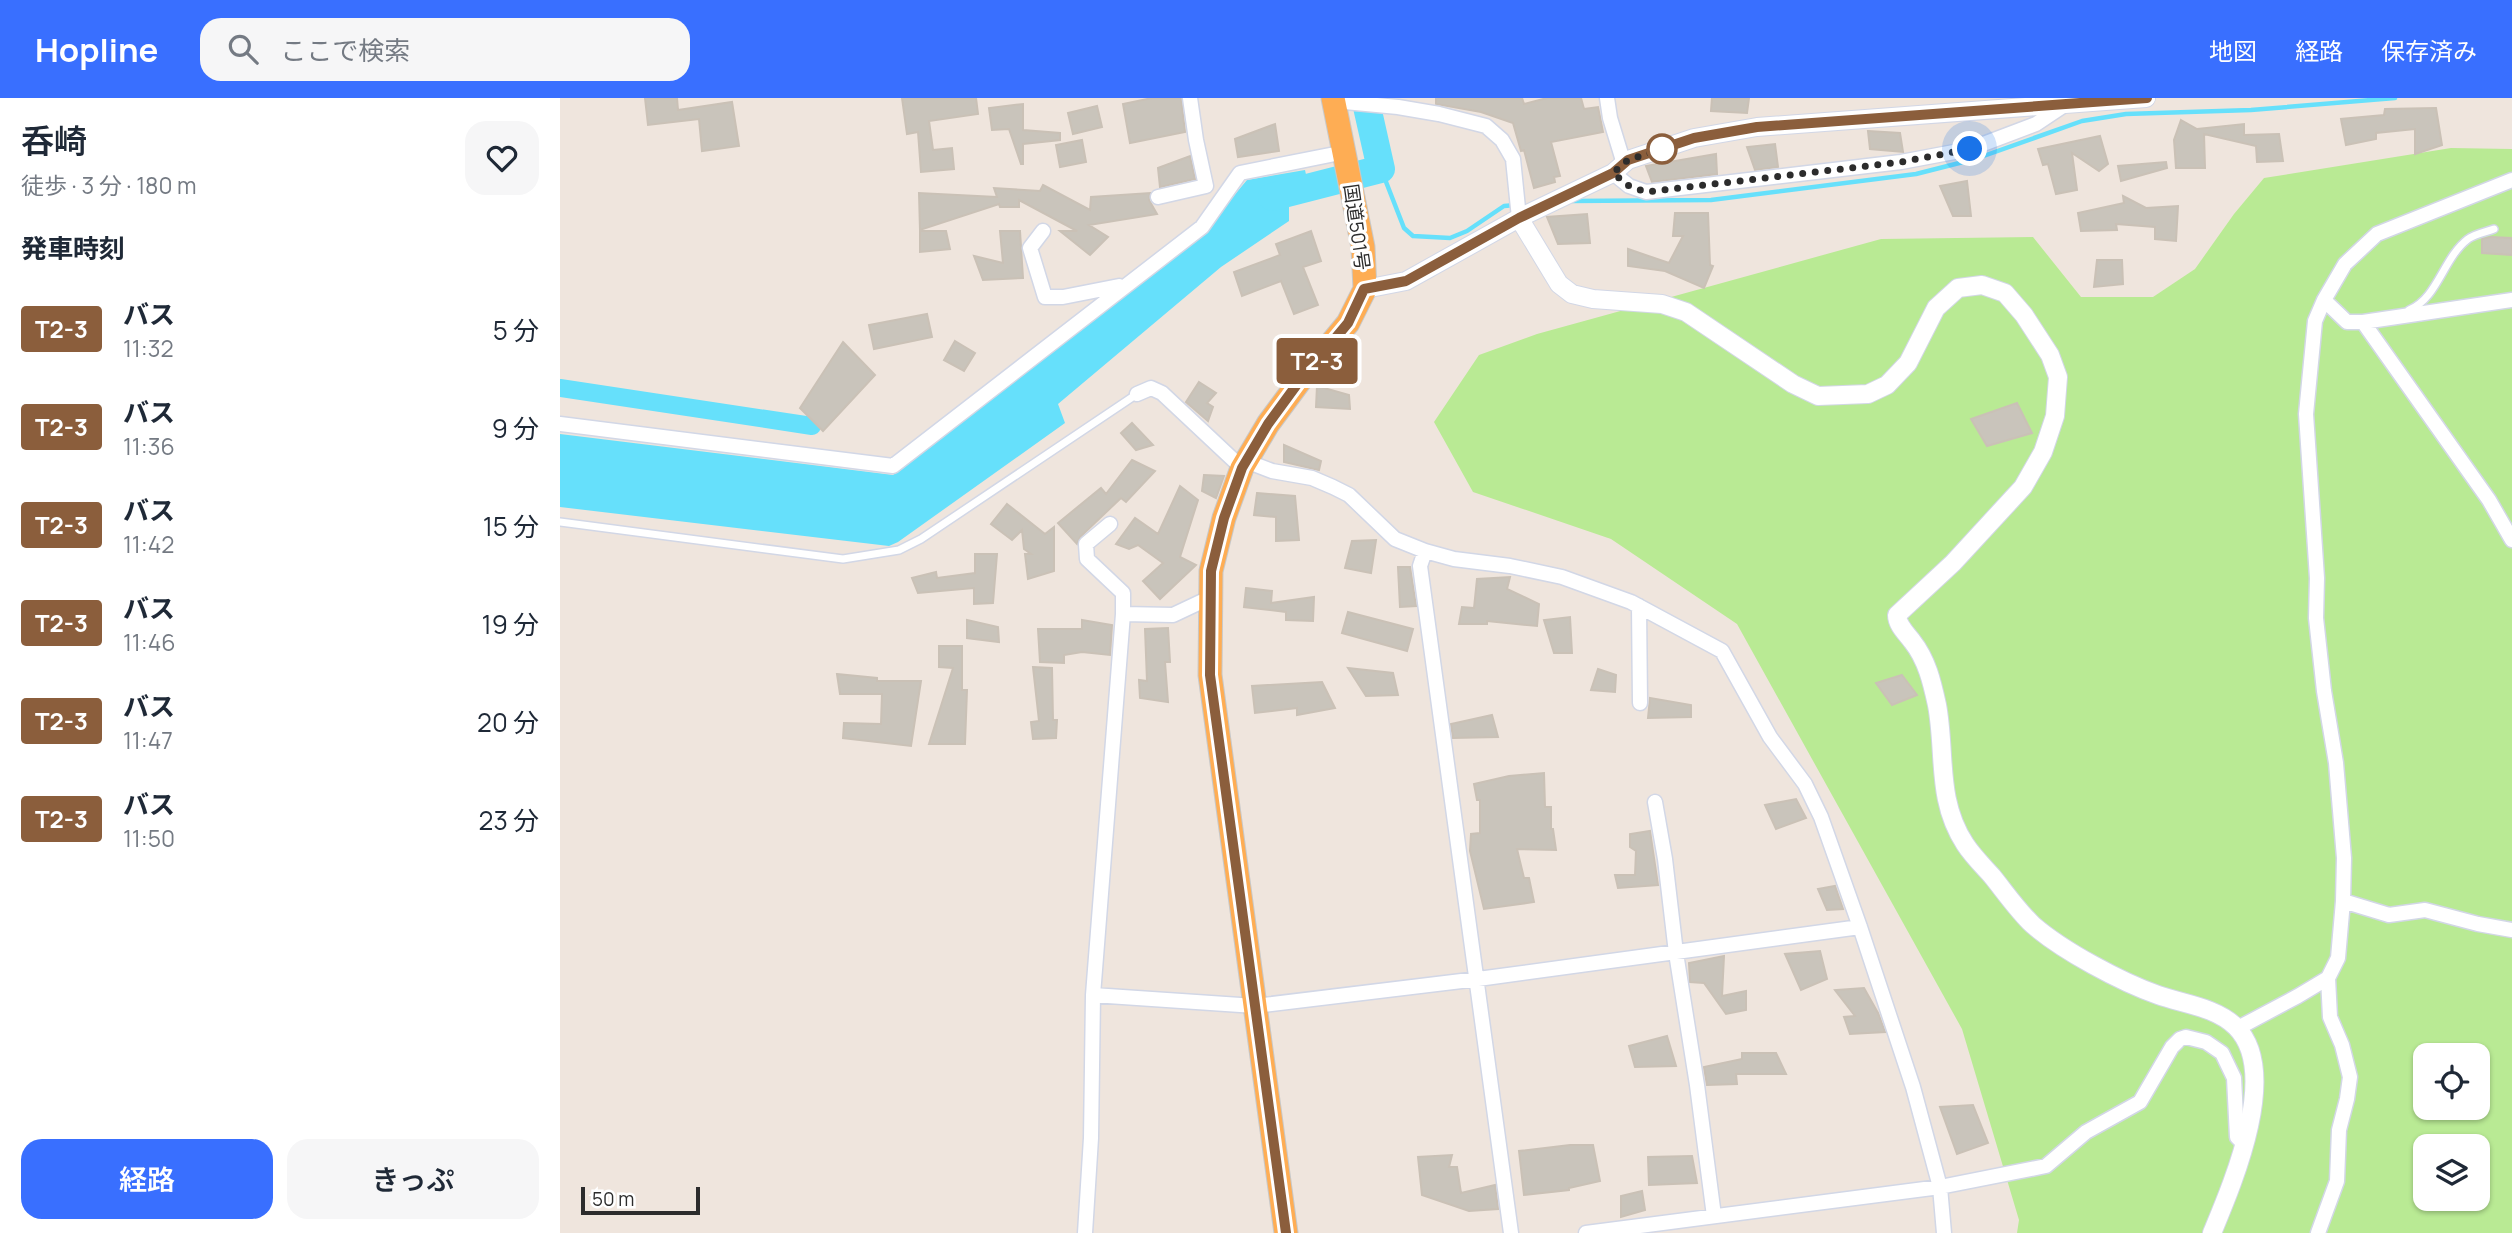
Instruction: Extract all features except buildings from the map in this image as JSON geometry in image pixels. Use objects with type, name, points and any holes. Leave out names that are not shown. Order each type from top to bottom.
[{"type":"highway","name":"国道501号","points":[[1286,1233],[1210,675],[1209,598],[1211,571],[1224,518],[1244,464],[1268,424],[1298,383],[1348,323],[1364,289],[1363,247],[1345,152],[1341,101]]},
{"type":"street","points":[[1190,98],[1206,186]]},
{"type":"street","points":[[1607,98],[1618,168],[1629,186],[1646,192],[1901,162],[1970,149],[2036,124],[2063,106]]},
{"type":"street","points":[[1364,289],[1406,281],[1524,215],[1618,168],[1694,138],[1757,127],[1998,103],[2063,106],[2146,98]]},
{"type":"street","points":[[1341,101],[1439,114],[1486,125],[1503,140],[1513,159],[1517,194],[1524,215],[1559,284],[1572,294],[1593,299],[1662,304],[1686,312],[1793,384],[1818,396],[1868,394],[1887,385],[1908,363],[1936,307],[1958,288],[1982,285],[2005,293],[2024,316],[2050,355],[2058,377],[2055,416],[2043,452],[2023,487],[1952,563],[1897,615],[1897,621],[1917,647],[1931,676],[1939,714],[1943,786],[1951,813],[1965,843],[2033,925],[2072,952],[2129,982],[2157,995],[2206,1009],[2238,1028],[2254,1066],[2254,1092],[2245,1145],[2234,1181],[2212,1233]]},
{"type":"street","points":[[1158,197],[1206,186],[1240,173],[1345,152]]},
{"type":"street","points":[[560,424],[892,466],[1202,227],[1240,173]]},
{"type":"street","points":[[2318,1233],[2337,1181],[2339,1130],[2350,1077],[2342,1045],[2330,1017],[2328,978],[2338,958],[2344,858],[2336,763],[2316,618],[2318,578],[2306,414],[2315,321],[2345,264],[2377,234],[2512,180]]},
{"type":"street","points":[[1043,231],[1030,248],[1045,297],[1063,297],[1124,285]]},
{"type":"street","points":[[2324,300],[2347,321],[2363,322],[2512,300]]},
{"type":"street","points":[[2363,322],[2489,500],[2512,540]]},
{"type":"street","points":[[1137,394],[1151,387],[1162,393],[1244,464],[1311,478],[1349,495],[1395,539],[1454,559],[1510,566],[1562,577],[1639,606],[1722,651],[1770,737],[1805,784],[1821,817],[1913,1087],[1940,1187],[1944,1233]]},
{"type":"street","points":[[1085,1233],[1091,1138],[1093,995],[1123,614],[1123,593],[1087,559],[1086,544],[1110,524]]},
{"type":"street","points":[[1425,551],[1420,566],[1511,1233]]},
{"type":"street","points":[[1123,614],[1173,615],[1209,598]]},
{"type":"street","points":[[1639,606],[1640,703]]},
{"type":"street","points":[[1655,802],[1665,859],[1675,953],[1698,1085],[1714,1216]]},
{"type":"street","points":[[2343,901],[2389,915],[2426,910],[2512,930]]},
{"type":"street","points":[[1093,995],[1255,1006],[1478,979],[1860,927]]},
{"type":"street","points":[[2238,1028],[2328,978]]},
{"type":"street","points":[[1586,1233],[1940,1187],[2046,1166],[2086,1132],[2140,1102],[2172,1047],[2186,1037],[2206,1042],[2221,1054],[2235,1078],[2236,1137],[2245,1145]]},
{"type":"lane","points":[[2347,321],[2372,314],[2400,313],[2421,305],[2458,249],[2469,238],[2494,229]]},
{"type":"lane","points":[[560,522],[843,559],[899,550],[921,539],[1137,394]]},
{"type":"green space","points":[[2451,148],[2512,149],[2512,1233],[2017,1233],[2019,1220],[1962,1029],[1737,624],[1611,539],[1473,492],[1434,422],[1479,355],[1537,334],[1881,239],[2033,237],[2081,297],[2153,297],[2195,269],[2234,214],[2264,178]]},
{"type":"water","points":[[1305,170],[1311,197],[1289,202],[1289,221],[1221,267],[1058,404],[1065,423],[898,542],[889,546],[560,507],[560,434],[893,475],[1086,317],[1201,235],[1247,180]]},
{"type":"waterway","points":[[1272,197],[1381,169],[1365,98]]},
{"type":"waterway","points":[[1570,201],[1711,200],[1916,174],[1975,159],[2082,121],[2126,114],[2251,110],[2395,98]]},
{"type":"waterway","points":[[1381,169],[1404,228],[1413,236],[1450,238],[1467,231],[1504,206],[1516,205]]},
{"type":"waterway","points":[[560,388],[812,426]]},
{"type":"bus line","name":"T2-3","points":[[1286,1233],[1210,675],[1211,571],[1224,518],[1242,468],[1268,424],[1348,323],[1364,289],[1406,281],[1519,218],[1613,173],[1628,160],[1694,138],[1757,127],[2147,98]]},
{"type":"route","points":[[1662,149],[1628,160],[1613,173],[1629,186],[1646,192],[1901,162],[1970,149]]}]
